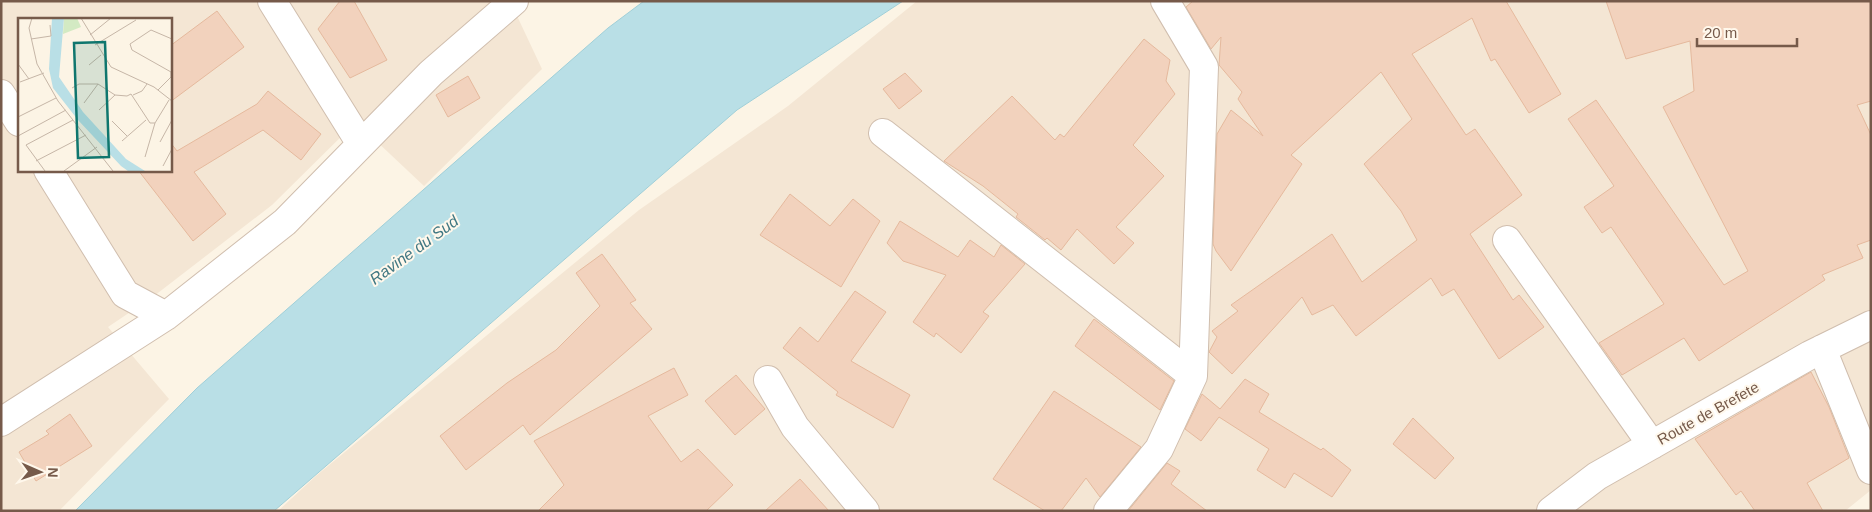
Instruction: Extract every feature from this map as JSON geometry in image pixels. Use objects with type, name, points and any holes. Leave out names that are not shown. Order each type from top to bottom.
[{"type":"street","points":[[272,1],[361,144]]},
{"type":"street","points":[[1,422],[166,316],[285,222],[431,73],[514,1]]},
{"type":"street","points":[[1108,511],[1159,449],[1194,376],[1204,67],[1165,1]]},
{"type":"street","points":[[1,94],[18,120]]},
{"type":"street","points":[[883,133],[1194,376]]},
{"type":"street","points":[[49,171],[125,294],[166,316]]},
{"type":"street","points":[[1507,240],[1652,445]]},
{"type":"street","name":"Route de Brefete","points":[[1551,511],[1597,476],[1822,349],[1871,325]]},
{"type":"street","points":[[1822,349],[1871,470]]},
{"type":"street","points":[[768,380],[795,427],[865,511]]},
{"type":"shaded area","points":[[1,1],[510,1],[542,69],[424,186],[356,122],[272,205],[154,296],[108,327],[169,399],[59,511],[1,511]]},
{"type":"shaded area","points":[[917,1],[1871,1],[1871,490],[1845,511],[278,511],[317,475],[639,210],[788,106]]},
{"type":"water","name":"Ravine du Sud","points":[[644,1],[903,1],[737,110],[274,511],[75,511],[197,388],[608,28]]},
{"type":"building","points":[[340,1],[354,1],[387,60],[350,78],[318,29]]},
{"type":"building","points":[[1193,1],[1506,1],[1561,94],[1529,113],[1495,59],[1491,61],[1472,18],[1412,54],[1466,135],[1475,129],[1522,195],[1470,234],[1513,300],[1519,295],[1544,327],[1499,359],[1454,289],[1442,296],[1431,278],[1356,336],[1333,305],[1312,315],[1302,297],[1232,374],[1209,352],[1217,337],[1212,331],[1238,311],[1231,305],[1332,234],[1362,282],[1417,240],[1401,211],[1364,164],[1412,119],[1381,72],[1291,155],[1302,164],[1231,271],[1213,244],[1217,134],[1231,110],[1263,136],[1238,99],[1242,92],[1219,65],[1221,37],[1211,49],[1186,7]]},
{"type":"building","points":[[1606,1],[1871,1],[1871,101],[1857,105],[1871,135],[1871,240],[1857,245],[1863,258],[1822,275],[1825,280],[1699,361],[1684,338],[1622,375],[1599,343],[1664,304],[1611,227],[1602,233],[1584,207],[1614,186],[1568,119],[1596,100],[1724,285],[1748,271],[1663,107],[1694,91],[1690,41],[1626,59]]},
{"type":"building","points":[[217,11],[244,47],[171,101],[171,45]]},
{"type":"building","points":[[1144,39],[1170,60],[1166,81],[1175,94],[1133,145],[1164,176],[1116,227],[1134,243],[1114,264],[1077,229],[1061,250],[1016,217],[1018,214],[983,186],[944,161],[1012,96],[1055,140],[1060,134],[1064,137]]},
{"type":"building","points":[[905,73],[922,91],[899,109],[883,89]]},
{"type":"building","points":[[468,76],[480,98],[448,117],[436,95]]},
{"type":"building","points":[[268,91],[321,134],[301,160],[263,130],[194,172],[226,214],[193,241],[139,171],[171,171],[171,143],[177,151],[257,104]]},
{"type":"building","points":[[790,194],[830,226],[853,199],[880,221],[841,287],[760,235]]},
{"type":"building","points":[[900,221],[958,257],[970,240],[994,257],[1001,245],[1025,264],[983,312],[989,316],[961,353],[936,333],[934,337],[913,322],[946,275],[903,261],[887,243]]},
{"type":"building","points":[[602,254],[636,300],[630,303],[652,329],[530,435],[523,425],[466,470],[440,436],[507,383],[556,350],[600,306],[576,273]]},
{"type":"building","points":[[855,291],[886,312],[851,361],[910,395],[893,428],[836,395],[838,392],[783,348],[800,327],[818,342]]},
{"type":"building","points":[[1094,319],[1174,381],[1160,410],[1075,346]]},
{"type":"building","points":[[674,368],[688,395],[648,416],[681,462],[698,449],[733,485],[706,511],[538,511],[564,485],[534,441]]},
{"type":"building","points":[[1811,372],[1829,407],[1849,458],[1807,483],[1823,511],[1755,511],[1741,491],[1736,495],[1695,439]]},
{"type":"building","points":[[736,375],[765,409],[735,435],[705,401]]},
{"type":"building","points":[[1245,379],[1269,394],[1259,412],[1321,450],[1323,448],[1351,470],[1332,497],[1294,473],[1285,488],[1257,470],[1269,449],[1219,417],[1201,441],[1185,429],[1202,394],[1220,409]]},
{"type":"building","points":[[1054,391],[1141,447],[1100,497],[1086,478],[1061,511],[1045,511],[993,479]]},
{"type":"building","points":[[70,414],[92,446],[36,481],[19,452],[49,434],[46,431]]},
{"type":"building","points":[[1413,418],[1454,458],[1435,479],[1393,444]]},
{"type":"building","points":[[1167,463],[1180,471],[1171,484],[1207,511],[1128,511]]},
{"type":"building","points":[[800,479],[829,511],[765,511]]}]
